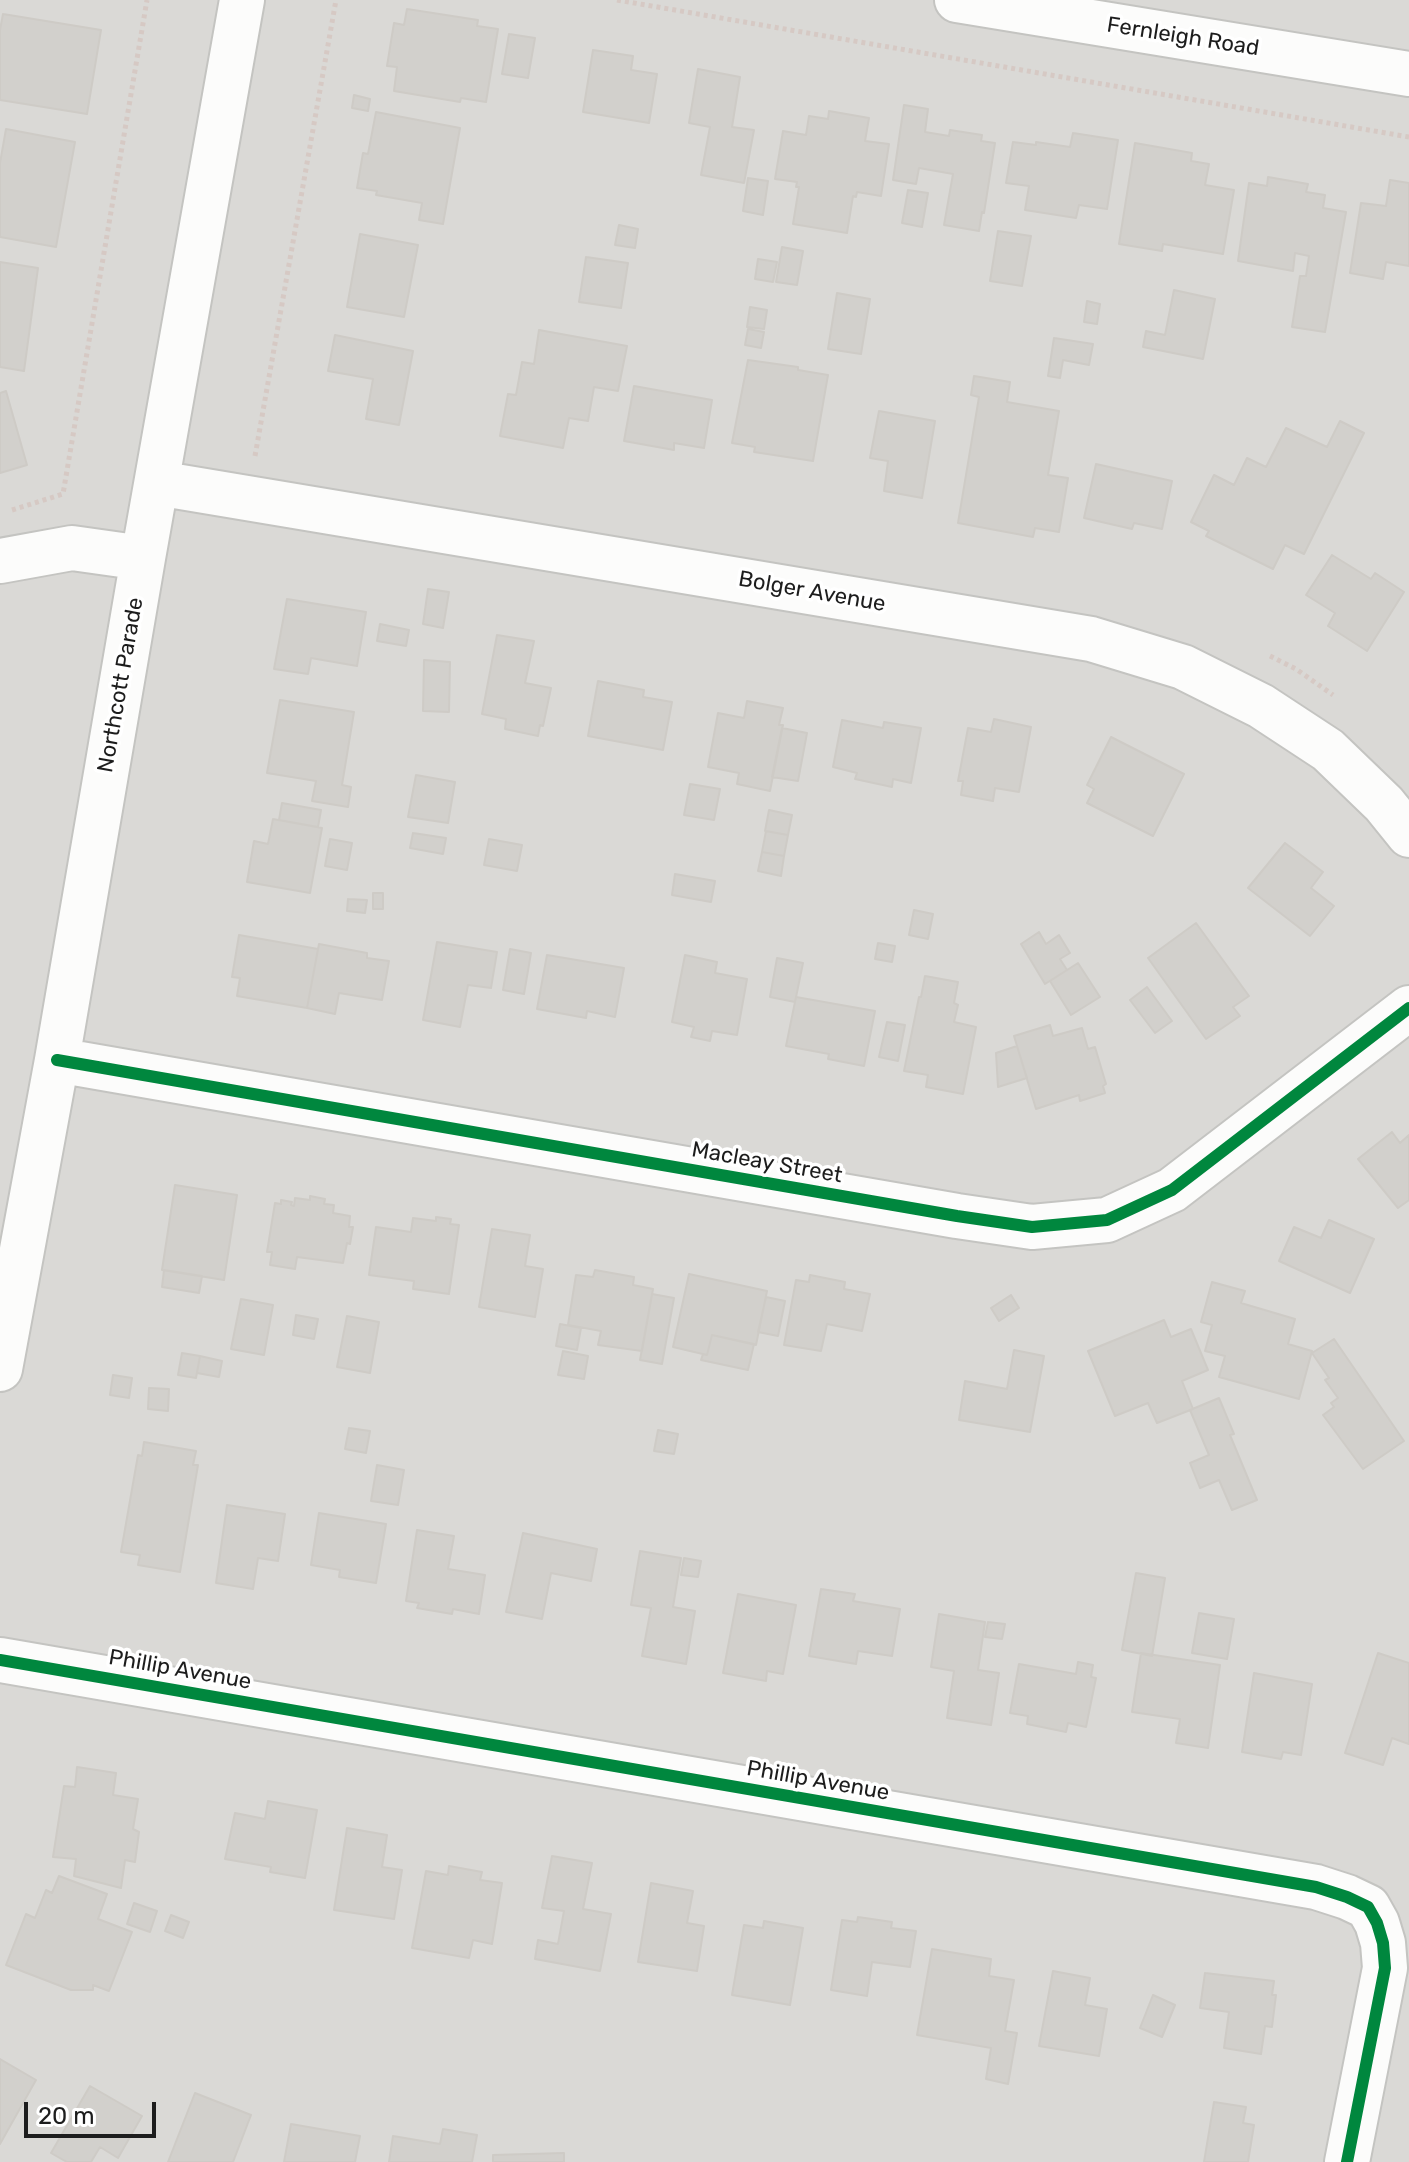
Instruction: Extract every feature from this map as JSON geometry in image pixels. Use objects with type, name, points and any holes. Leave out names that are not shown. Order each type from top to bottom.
[{"type":"street","name":"Northcott Parade","points":[[0,1369],[242,0]]},
{"type":"street","name":"Fernleigh Road","points":[[957,0],[1409,74]]},
{"type":"street","name":"Bolger Avenue","points":[[157,483],[1091,639],[1183,667],[1261,706],[1328,750],[1384,804],[1409,835]]},
{"type":"street","points":[[0,561],[72,548],[143,558]]},
{"type":"street","name":"Macleay Street","points":[[57,1060],[941,1214],[1032,1227],[1107,1220],[1172,1190],[1409,1008]]},
{"type":"street","name":"Phillip Avenue","points":[[0,1660],[1316,1887],[1347,1897],[1368,1907],[1377,1923],[1383,1943],[1385,1968],[1347,2162]]},
{"type":"path","points":[[0,514],[63,494],[147,0]]},
{"type":"path","points":[[254,461],[336,0]]},
{"type":"path","points":[[617,0],[1409,137]]},
{"type":"shaded area","points":[[0,0],[1409,0],[1409,2162],[0,2162]]},
{"type":"building","points":[[407,9],[478,20],[477,26],[498,29],[486,102],[461,98],[460,102],[394,91],[397,67],[387,66],[394,23],[404,25]]},
{"type":"building","points":[[3,14],[101,30],[87,114],[0,100],[0,30]]},
{"type":"building","points":[[509,34],[535,38],[528,78],[502,74]]},
{"type":"building","points":[[593,50],[633,56],[631,70],[657,74],[649,123],[583,112]]},
{"type":"building","points":[[698,69],[740,77],[732,127],[754,130],[744,183],[701,175],[710,127],[689,123]]},
{"type":"building","points":[[354,95],[370,99],[368,111],[352,108]]},
{"type":"building","points":[[904,105],[928,109],[925,132],[949,136],[950,130],[982,135],[981,141],[995,143],[979,231],[944,225],[953,174],[919,168],[916,184],[893,180]]},
{"type":"building","points":[[829,111],[869,118],[865,141],[889,144],[881,196],[857,192],[856,197],[853,196],[847,233],[793,224],[799,187],[796,187],[797,182],[775,179],[783,131],[806,135],[809,116],[828,119]]},
{"type":"building","points":[[376,112],[460,128],[443,224],[419,220],[422,203],[376,195],[377,191],[357,188],[363,153],[368,154]]},
{"type":"building","points":[[6,129],[75,142],[56,247],[0,237],[0,163]]},
{"type":"building","points":[[1073,133],[1118,140],[1107,209],[1079,205],[1076,218],[1025,210],[1029,186],[1006,183],[1013,142],[1070,147]]},
{"type":"building","points":[[1135,143],[1192,153],[1191,161],[1209,164],[1205,185],[1234,190],[1223,254],[1163,244],[1162,251],[1119,244]]},
{"type":"building","points":[[1268,177],[1308,184],[1306,192],[1325,195],[1323,208],[1346,212],[1325,332],[1292,327],[1300,276],[1306,276],[1309,256],[1295,253],[1293,271],[1238,261],[1249,183],[1267,186]]},
{"type":"building","points":[[748,178],[768,181],[763,215],[743,211]]},
{"type":"building","points":[[1390,180],[1409,183],[1409,266],[1386,262],[1383,279],[1350,273],[1361,203],[1386,206]]},
{"type":"building","points":[[908,190],[928,193],[922,227],[902,223]]},
{"type":"building","points":[[619,225],[638,229],[635,248],[615,245]]},
{"type":"building","points":[[998,231],[1031,236],[1022,286],[990,281]]},
{"type":"building","points":[[360,234],[418,245],[404,317],[347,307]]},
{"type":"building","points":[[782,247],[803,251],[797,285],[776,282]]},
{"type":"building","points":[[586,257],[628,263],[621,308],[579,302]]},
{"type":"building","points":[[758,259],[777,262],[773,282],[755,279]]},
{"type":"building","points":[[0,262],[38,268],[24,371],[0,367]]},
{"type":"building","points":[[1174,290],[1215,299],[1203,359],[1143,347],[1146,331],[1165,335]]},
{"type":"building","points":[[837,293],[870,299],[861,354],[828,349]]},
{"type":"building","points":[[1087,301],[1100,304],[1097,324],[1084,322]]},
{"type":"building","points":[[750,307],[767,310],[764,329],[747,327]]},
{"type":"building","points":[[748,329],[764,332],[761,348],[745,345]]},
{"type":"building","points":[[539,330],[627,346],[618,391],[594,387],[588,421],[569,418],[563,448],[500,436],[508,394],[516,395],[522,362],[534,364]]},
{"type":"building","points":[[335,335],[413,351],[399,425],[366,419],[373,379],[328,371]]},
{"type":"building","points":[[1054,338],[1093,344],[1089,365],[1063,360],[1060,378],[1048,376]]},
{"type":"building","points":[[748,360],[828,375],[813,461],[754,452],[755,447],[732,443]]},
{"type":"building","points":[[974,376],[1010,382],[1007,402],[1059,411],[1048,475],[1068,478],[1059,532],[1035,528],[1033,537],[958,523],[979,397],[971,395]]},
{"type":"building","points":[[634,386],[712,400],[704,448],[674,443],[674,450],[624,441]]},
{"type":"building","points":[[6,391],[27,465],[0,473],[0,393]]},
{"type":"building","points":[[879,411],[935,421],[922,498],[884,491],[888,461],[870,458]]},
{"type":"building","points":[[1340,421],[1364,433],[1304,554],[1285,545],[1273,569],[1206,536],[1209,531],[1191,522],[1214,475],[1234,485],[1247,458],[1266,467],[1286,428],[1327,447]]},
{"type":"building","points":[[1096,464],[1172,481],[1162,529],[1134,523],[1132,529],[1084,518]]},
{"type":"building","points":[[1332,555],[1371,579],[1375,573],[1404,592],[1367,651],[1328,626],[1335,613],[1306,595]]},
{"type":"building","points":[[428,589],[449,592],[443,628],[423,624]]},
{"type":"building","points":[[287,599],[366,612],[357,666],[311,658],[308,674],[274,669]]},
{"type":"building","points":[[380,624],[409,630],[406,646],[377,641]]},
{"type":"building","points":[[497,635],[534,641],[525,683],[551,688],[538,736],[505,729],[506,719],[482,714]]},
{"type":"building","points":[[424,660],[450,662],[449,712],[423,711]]},
{"type":"building","points":[[598,681],[644,690],[643,697],[672,702],[663,750],[588,736]]},
{"type":"building","points":[[280,700],[354,712],[342,785],[351,787],[348,807],[312,801],[316,781],[267,773]]},
{"type":"building","points":[[747,701],[783,708],[779,725],[783,725],[770,791],[737,784],[739,773],[708,767],[718,713],[744,718]]},
{"type":"building","points":[[994,719],[1031,727],[1019,792],[995,788],[993,801],[961,795],[963,781],[958,781],[968,728],[991,732]]},
{"type":"building","points":[[842,720],[883,728],[884,722],[921,728],[911,783],[893,779],[892,787],[855,779],[857,773],[833,767]]},
{"type":"building","points":[[782,728],[807,733],[798,781],[772,777]]},
{"type":"building","points":[[1111,737],[1184,774],[1153,836],[1087,803],[1094,789],[1087,785]]},
{"type":"building","points":[[416,775],[455,782],[448,823],[408,817]]},
{"type":"building","points":[[690,784],[720,789],[714,820],[684,815]]},
{"type":"building","points":[[282,803],[321,810],[318,827],[279,820]]},
{"type":"building","points":[[769,810],[792,815],[788,835],[765,831]]},
{"type":"building","points":[[273,819],[322,828],[310,893],[247,882],[254,841],[268,844]]},
{"type":"building","points":[[766,831],[788,835],[784,856],[762,852]]},
{"type":"building","points":[[413,833],[446,838],[443,854],[410,848]]},
{"type":"building","points":[[330,839],[352,843],[347,870],[325,866]]},
{"type":"building","points":[[489,839],[522,845],[517,871],[484,865]]},
{"type":"building","points":[[1285,843],[1323,872],[1311,888],[1334,906],[1310,936],[1248,888]]},
{"type":"building","points":[[762,852],[784,856],[781,876],[758,871]]},
{"type":"building","points":[[675,874],[715,881],[711,902],[672,895]]},
{"type":"building","points":[[373,893],[383,893],[383,909],[373,909]]},
{"type":"building","points":[[348,899],[367,900],[365,913],[347,911]]},
{"type":"building","points":[[914,910],[933,914],[928,939],[909,935]]},
{"type":"building","points":[[1196,923],[1249,996],[1233,1007],[1240,1016],[1206,1039],[1148,958]]},
{"type":"building","points":[[1039,932],[1046,944],[1059,935],[1070,953],[1060,959],[1067,970],[1045,984],[1021,944]]},
{"type":"building","points":[[239,935],[318,949],[307,1008],[237,996],[240,978],[232,977]]},
{"type":"building","points":[[437,942],[497,952],[491,988],[468,985],[460,1027],[423,1020]]},
{"type":"building","points":[[878,943],[895,946],[892,962],[875,959]]},
{"type":"building","points":[[319,944],[367,953],[367,958],[389,961],[382,1000],[339,993],[335,1014],[307,1008]]},
{"type":"building","points":[[510,949],[531,953],[524,994],[503,990]]},
{"type":"building","points":[[547,955],[624,968],[615,1017],[587,1011],[586,1018],[537,1009]]},
{"type":"building","points":[[685,955],[717,962],[715,973],[747,979],[737,1035],[712,1031],[710,1041],[691,1037],[694,1027],[672,1022]]},
{"type":"building","points":[[777,958],[803,963],[795,1002],[770,997]]},
{"type":"building","points":[[1078,963],[1100,997],[1071,1015],[1050,981]]},
{"type":"building","points":[[925,976],[958,982],[954,1022],[976,1027],[963,1094],[926,1087],[928,1075],[904,1071]]},
{"type":"building","points":[[1147,987],[1172,1021],[1155,1033],[1130,1000]]},
{"type":"building","points":[[796,997],[875,1011],[864,1066],[828,1059],[829,1054],[786,1046]]},
{"type":"building","points":[[887,1022],[905,1025],[898,1061],[879,1057]]},
{"type":"building","points":[[1050,1025],[1053,1036],[1082,1028],[1088,1049],[1095,1047],[1106,1084],[1103,1086],[1105,1093],[1080,1101],[1079,1095],[1036,1109],[1014,1036]]},
{"type":"building","points":[[1017,1046],[1027,1078],[998,1087],[996,1053]]},
{"type":"building","points":[[1392,1132],[1400,1143],[1409,1135],[1409,1200],[1398,1208],[1358,1159]]},
{"type":"building","points":[[175,1185],[237,1195],[224,1280],[162,1270]]},
{"type":"building","points":[[310,1196],[325,1199],[324,1204],[334,1205],[333,1213],[350,1216],[349,1227],[353,1227],[343,1263],[297,1257],[295,1269],[270,1265],[272,1252],[267,1252],[275,1203],[281,1204],[281,1200],[292,1202],[294,1206],[295,1198],[310,1200]]},
{"type":"building","points":[[436,1217],[451,1219],[450,1224],[459,1225],[449,1294],[413,1289],[414,1281],[369,1275],[376,1227],[411,1232],[413,1218],[436,1221]]},
{"type":"building","points":[[1329,1220],[1374,1239],[1350,1293],[1279,1261],[1294,1227],[1321,1238]]},
{"type":"building","points":[[492,1229],[530,1235],[525,1266],[543,1269],[535,1317],[479,1307]]},
{"type":"building","points":[[164,1270],[202,1276],[199,1293],[162,1287]]},
{"type":"building","points":[[595,1270],[634,1277],[633,1285],[653,1289],[642,1351],[598,1345],[601,1331],[568,1325],[576,1275],[593,1277]]},
{"type":"building","points":[[689,1274],[767,1291],[756,1345],[712,1335],[707,1355],[673,1347]]},
{"type":"building","points":[[810,1275],[845,1282],[844,1289],[870,1294],[862,1331],[827,1324],[821,1351],[784,1345],[796,1280],[809,1282]]},
{"type":"building","points":[[1212,1282],[1245,1291],[1241,1303],[1295,1319],[1288,1344],[1312,1351],[1299,1399],[1219,1377],[1225,1356],[1205,1351],[1212,1325],[1201,1322]]},
{"type":"building","points":[[652,1294],[674,1298],[662,1364],[640,1360]]},
{"type":"building","points":[[1011,1295],[1019,1308],[999,1321],[991,1308]]},
{"type":"building","points":[[766,1297],[785,1301],[778,1336],[758,1332]]},
{"type":"building","points":[[241,1299],[273,1305],[264,1355],[231,1349]]},
{"type":"building","points":[[296,1315],[318,1319],[314,1339],[293,1335]]},
{"type":"building","points":[[347,1316],[379,1322],[370,1373],[337,1367]]},
{"type":"building","points":[[1164,1320],[1171,1337],[1191,1329],[1208,1370],[1182,1381],[1193,1409],[1157,1423],[1148,1403],[1115,1416],[1088,1351]]},
{"type":"building","points":[[560,1324],[581,1328],[577,1350],[556,1346]]},
{"type":"building","points":[[712,1335],[754,1344],[748,1370],[701,1360],[703,1354],[707,1355]]},
{"type":"building","points":[[1334,1339],[1404,1441],[1363,1469],[1323,1415],[1334,1407],[1331,1403],[1338,1398],[1312,1353]]},
{"type":"building","points":[[1014,1350],[1044,1356],[1030,1432],[959,1420],[965,1381],[1007,1389]]},
{"type":"building","points":[[563,1351],[588,1356],[584,1379],[558,1375]]},
{"type":"building","points":[[182,1353],[200,1356],[196,1378],[178,1375]]},
{"type":"building","points":[[200,1356],[222,1361],[219,1377],[197,1373]]},
{"type":"building","points":[[113,1375],[132,1378],[129,1398],[110,1395]]},
{"type":"building","points":[[149,1388],[169,1389],[168,1411],[148,1409]]},
{"type":"building","points":[[1219,1398],[1234,1434],[1230,1435],[1257,1500],[1232,1510],[1219,1480],[1200,1488],[1190,1463],[1209,1455],[1190,1410]]},
{"type":"building","points":[[349,1428],[370,1431],[366,1453],[345,1449]]},
{"type":"building","points":[[658,1430],[678,1434],[674,1454],[654,1451]]},
{"type":"building","points":[[144,1442],[196,1451],[193,1465],[198,1465],[180,1572],[138,1565],[140,1555],[121,1552],[138,1455],[142,1456]]},
{"type":"building","points":[[377,1465],[404,1470],[398,1505],[371,1501]]},
{"type":"building","points":[[227,1505],[285,1514],[278,1561],[258,1558],[253,1589],[216,1583]]},
{"type":"building","points":[[319,1513],[386,1524],[376,1583],[339,1577],[340,1570],[311,1565]]},
{"type":"building","points":[[417,1530],[454,1536],[448,1569],[485,1575],[479,1614],[453,1609],[452,1614],[417,1608],[419,1603],[406,1601]]},
{"type":"building","points":[[523,1533],[597,1549],[591,1581],[551,1573],[542,1619],[506,1612]]},
{"type":"building","points":[[640,1551],[681,1558],[673,1607],[695,1611],[686,1664],[642,1656],[651,1608],[631,1605]]},
{"type":"building","points":[[684,1558],[701,1561],[698,1577],[681,1575]]},
{"type":"building","points":[[1136,1573],[1165,1578],[1152,1656],[1122,1650]]},
{"type":"building","points":[[821,1589],[855,1594],[853,1601],[900,1609],[892,1656],[858,1651],[856,1664],[809,1656]]},
{"type":"building","points":[[738,1594],[796,1605],[783,1674],[767,1671],[766,1681],[723,1673]]},
{"type":"building","points":[[1199,1613],[1234,1619],[1227,1659],[1192,1653]]},
{"type":"building","points":[[939,1614],[985,1622],[978,1670],[999,1673],[991,1725],[947,1718],[954,1671],[931,1667]]},
{"type":"building","points":[[988,1622],[1005,1624],[1002,1639],[985,1637]]},
{"type":"building","points":[[1141,1653],[1220,1665],[1208,1748],[1176,1743],[1180,1719],[1132,1712]]},
{"type":"building","points":[[1378,1653],[1409,1663],[1409,1744],[1392,1738],[1383,1765],[1345,1753]]},
{"type":"building","points":[[1078,1662],[1093,1665],[1091,1677],[1096,1678],[1086,1727],[1068,1723],[1066,1732],[1027,1724],[1028,1716],[1010,1713],[1019,1664],[1076,1674]]},
{"type":"building","points":[[1254,1673],[1312,1684],[1301,1755],[1283,1752],[1281,1759],[1242,1752]]},
{"type":"building","points":[[77,1767],[116,1773],[113,1795],[138,1799],[133,1829],[139,1832],[135,1862],[125,1860],[121,1888],[74,1876],[76,1859],[53,1857],[64,1786],[75,1787]]},
{"type":"building","points":[[268,1801],[317,1810],[305,1878],[270,1872],[271,1867],[225,1859],[235,1813],[265,1819]]},
{"type":"building","points":[[347,1828],[387,1835],[382,1867],[402,1870],[394,1919],[334,1910]]},
{"type":"building","points":[[552,1856],[592,1863],[583,1909],[611,1914],[600,1971],[535,1959],[538,1940],[558,1944],[564,1911],[542,1908]]},
{"type":"building","points":[[449,1866],[482,1872],[480,1880],[502,1883],[492,1944],[473,1940],[469,1958],[412,1948],[426,1871],[448,1875]]},
{"type":"building","points":[[59,1876],[107,1894],[98,1919],[132,1932],[109,1991],[93,1985],[93,1990],[71,1990],[6,1965],[26,1914],[35,1918],[46,1890],[52,1893]]},
{"type":"building","points":[[651,1883],[693,1891],[687,1923],[704,1926],[697,1971],[638,1962]]},
{"type":"building","points":[[134,1903],[157,1911],[150,1932],[127,1924]]},
{"type":"building","points":[[171,1915],[189,1922],[183,1938],[165,1931]]},
{"type":"building","points":[[858,1917],[892,1922],[891,1928],[916,1931],[910,1967],[872,1962],[867,1996],[831,1990],[842,1920],[857,1922]]},
{"type":"building","points":[[764,1921],[803,1928],[790,2005],[732,1995],[744,1925],[763,1928]]},
{"type":"building","points":[[932,1949],[991,1959],[989,1976],[1014,1980],[1005,2031],[1017,2033],[1008,2084],[986,2079],[991,2048],[917,2035]]},
{"type":"building","points":[[1053,1971],[1090,1978],[1085,2005],[1107,2009],[1099,2056],[1039,2046]]},
{"type":"building","points":[[1205,1973],[1274,1981],[1272,1995],[1276,1995],[1272,2027],[1265,2026],[1261,2054],[1224,2048],[1229,2012],[1200,2008]]},
{"type":"building","points":[[1153,1995],[1175,2005],[1162,2037],[1140,2028]]},
{"type":"building","points":[[0,2059],[36,2080],[0,2144]]},
{"type":"building","points":[[90,2086],[142,2116],[118,2158],[100,2147],[91,2162],[67,2162],[51,2153]]},
{"type":"building","points":[[195,2093],[251,2115],[233,2162],[168,2162]]},
{"type":"building","points":[[1214,2102],[1246,2107],[1243,2123],[1254,2125],[1248,2162],[1204,2162]]},
{"type":"building","points":[[291,2124],[360,2136],[355,2162],[284,2162]]},
{"type":"building","points":[[443,2129],[477,2135],[472,2162],[389,2162],[393,2136],[440,2144]]},
{"type":"building","points":[[564,2153],[564,2162],[493,2162],[493,2155]]},
{"type":"cycle path","points":[[57,1060],[1032,1227],[1107,1220],[1172,1190],[1409,1008]]},
{"type":"cycle path","points":[[0,1660],[1316,1887],[1347,1897],[1368,1907],[1377,1923],[1383,1943],[1385,1968],[1347,2162]]}]
